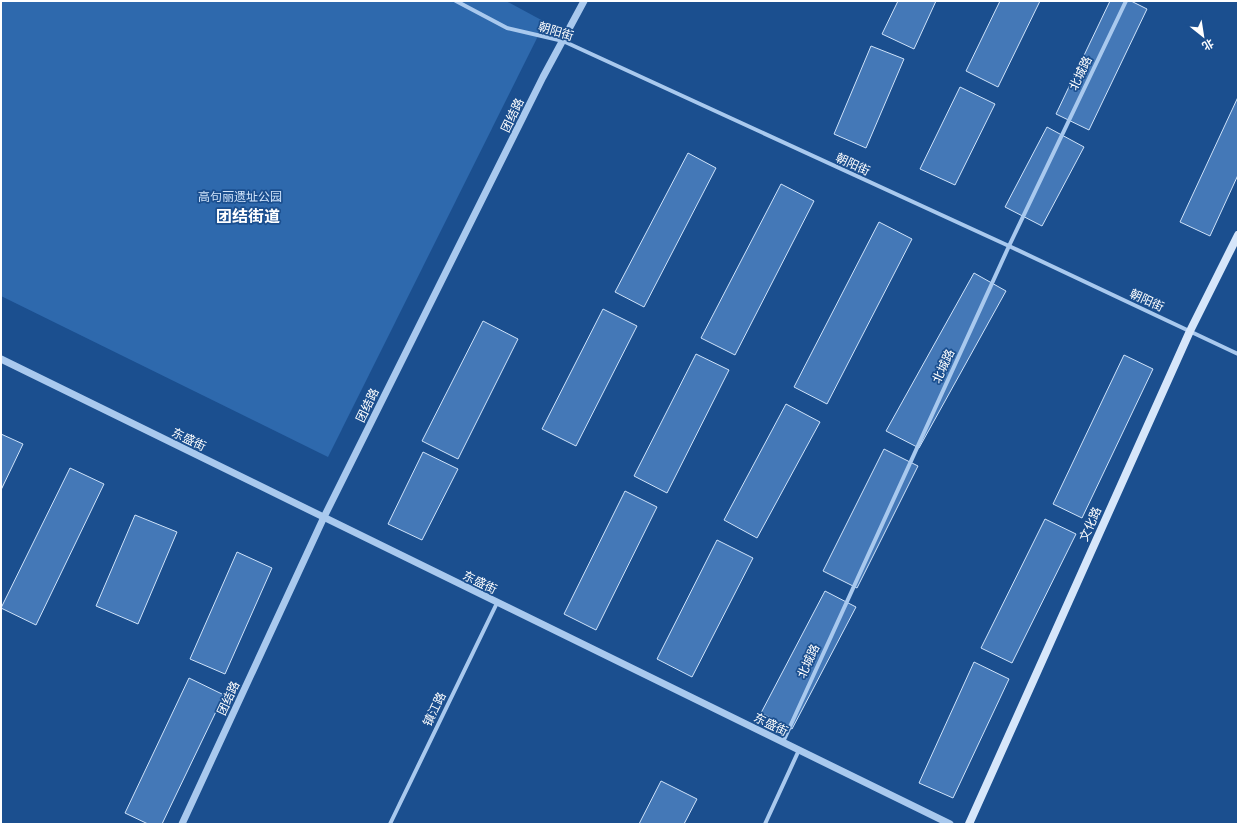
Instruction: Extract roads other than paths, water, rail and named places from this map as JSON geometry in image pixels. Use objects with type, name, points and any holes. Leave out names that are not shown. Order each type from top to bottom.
[{"type":"main road","name":"文化路","points":[[969,824],[1190,331],[1238,235]]},
{"type":"street","name":"朝阳街","points":[[456,1],[507,28],[563,41],[1009,246],[1238,354]]},
{"type":"street","name":"团结路","points":[[182,824],[324,517],[543,77],[584,1]]},
{"type":"street","name":"北城路","points":[[782,742],[1009,246],[1126,1]]},
{"type":"street","name":"东盛街","points":[[1,359],[950,824]]},
{"type":"street","name":"镇江路","points":[[390,824],[497,603]]},
{"type":"street","points":[[765,824],[799,750]]},
{"type":"district","name":"团结街道","points":[[248,216]]},
{"type":"park label","name":"高句丽遗址公园","points":[[240,196]]}]
